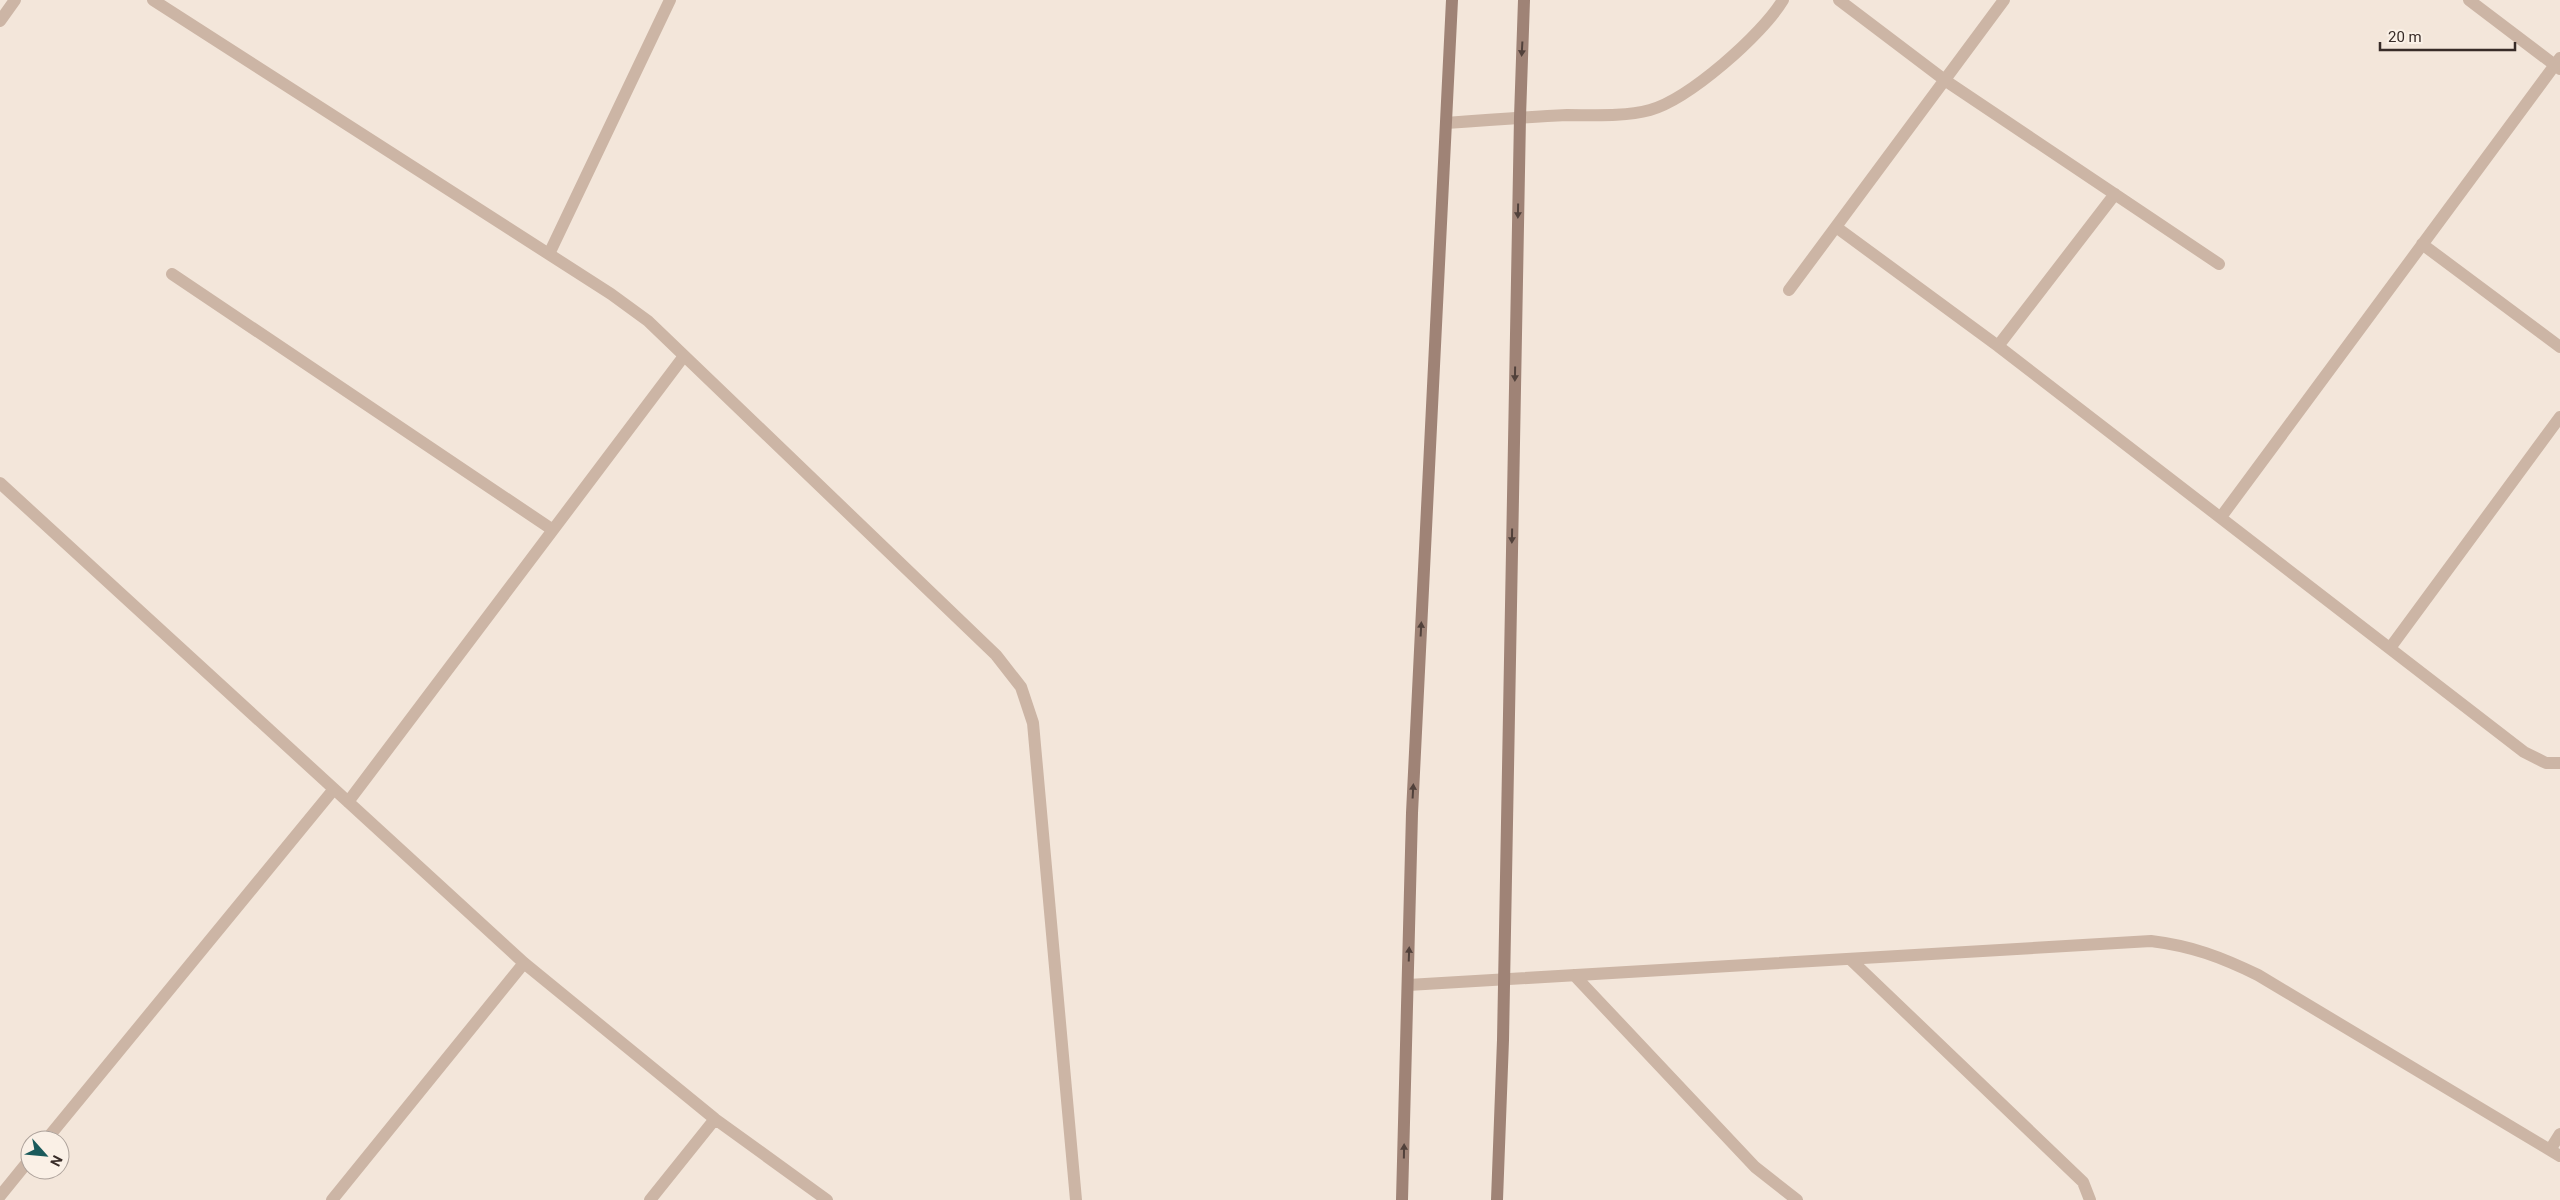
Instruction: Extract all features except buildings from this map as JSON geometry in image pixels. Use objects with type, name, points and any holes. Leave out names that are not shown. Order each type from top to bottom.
[{"type":"street","points":[[0,21],[15,0]]},
{"type":"street","points":[[154,0],[611,294],[648,321],[996,654],[1021,687],[1033,723],[1076,1200]]},
{"type":"street","points":[[549,254],[670,0]]},
{"type":"street","points":[[1402,1200],[1412,813],[1452,0]]},
{"type":"street","points":[[1497,1200],[1504,980],[1520,117],[1524,0]]},
{"type":"street","points":[[1446,123],[1520,117],[1623,114],[1650,110],[1680,96],[1747,44],[1776,12],[1783,0]]},
{"type":"street","points":[[1839,0],[1946,81],[2219,264]]},
{"type":"street","points":[[1789,290],[1946,81],[2004,0]]},
{"type":"street","points":[[2221,517],[2422,244],[2558,64],[2469,0]]},
{"type":"street","points":[[1998,346],[2115,194]]},
{"type":"street","points":[[1836,228],[1998,346],[2524,752],[2546,763],[2560,763]]},
{"type":"street","points":[[2422,244],[2560,347]]},
{"type":"street","points":[[172,274],[553,530]]},
{"type":"street","points":[[348,802],[684,356]]},
{"type":"street","points":[[2390,648],[2560,417]]},
{"type":"street","points":[[0,483],[524,963],[715,1120],[827,1200]]},
{"type":"street","points":[[54,1130],[334,789]]},
{"type":"street","points":[[1408,985],[2151,941],[2182,945],[2220,956],[2258,975],[2555,1153],[2560,1134]]},
{"type":"street","points":[[1850,959],[2083,1182],[2090,1200]]},
{"type":"street","points":[[332,1200],[524,963]]},
{"type":"street","points":[[1574,975],[1755,1167],[1797,1200]]},
{"type":"street","points":[[650,1200],[715,1120]]},
{"type":"street","points":[[0,1196],[20,1171]]}]
